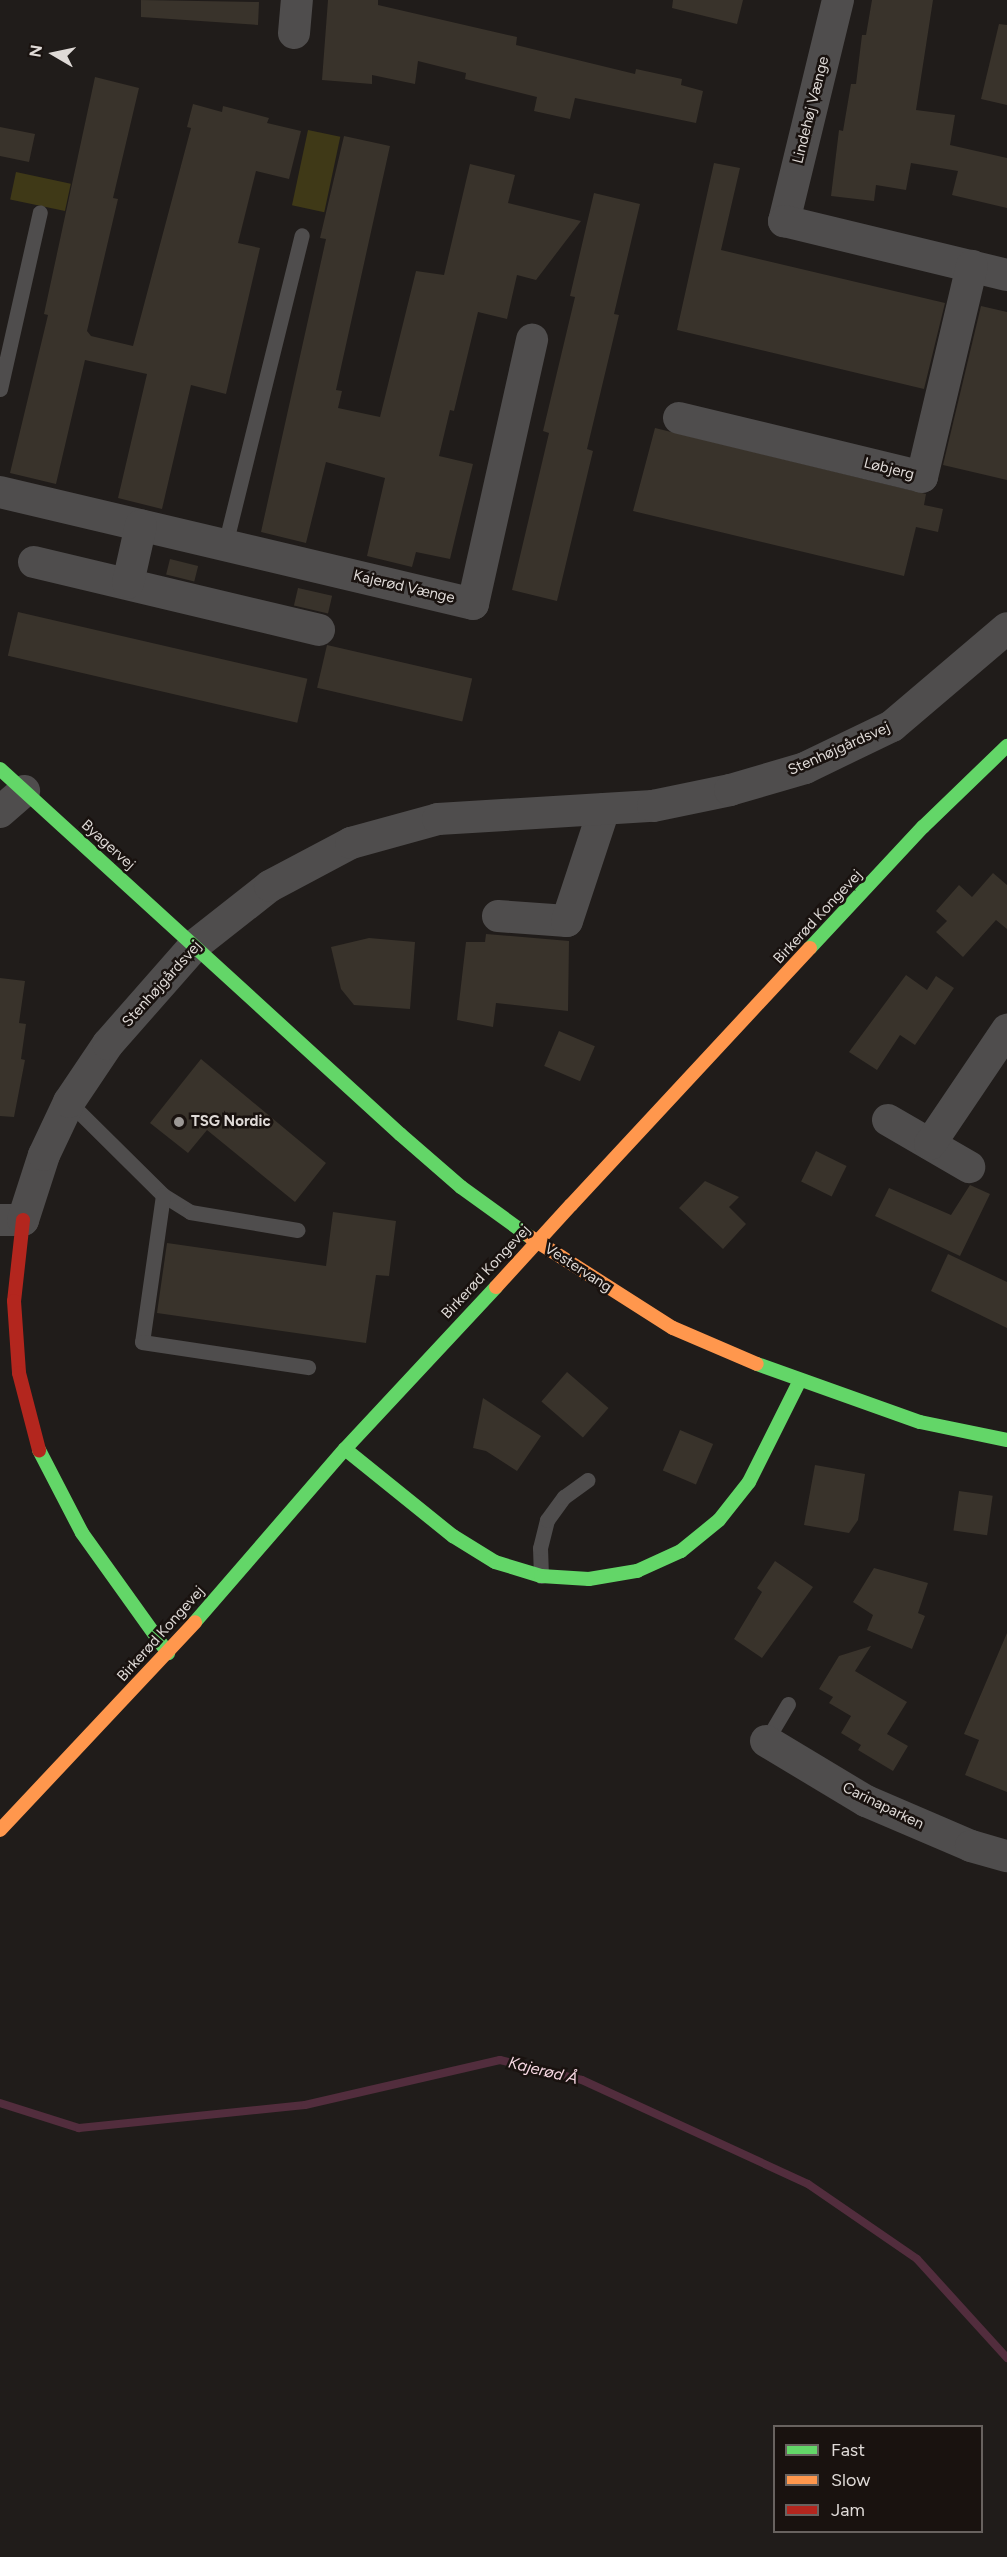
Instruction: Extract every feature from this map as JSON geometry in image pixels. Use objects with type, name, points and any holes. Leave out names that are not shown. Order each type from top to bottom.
[{"type":"main road","name":"Birkerød Kongevej","points":[[0,1830],[168,1653],[345,1449],[571,1205],[923,827],[1007,746]]},
{"type":"main road","name":"Byagervej","points":[[0,769],[195,945]]},
{"type":"main road","name":"Vestervang","points":[[195,945],[461,1187],[550,1251],[673,1328],[799,1382],[920,1422],[1007,1440]]},
{"type":"main road","points":[[11,1220],[18,1361],[39,1449],[82,1533],[168,1653]]},
{"type":"main road","points":[[345,1449],[453,1536],[495,1562],[541,1576],[589,1580],[637,1571],[681,1551],[719,1520],[749,1482],[799,1382]]},
{"type":"street","points":[[294,33],[297,0]]},
{"type":"street","name":"Lindehøj Vænge","points":[[838,0],[783,221],[972,266]]},
{"type":"street","points":[[972,266],[1007,275]]},
{"type":"street","name":"Løbjerg","points":[[679,418],[922,477],[972,266]]},
{"type":"street","name":"Kajerød Vænge","points":[[0,492],[473,604],[532,339]]},
{"type":"street","points":[[128,583],[141,525]]},
{"type":"street","points":[[34,562],[320,630]]},
{"type":"street","name":"Stenhøjgårdsvej","points":[[11,1220],[69,1102],[108,1044],[195,945],[270,886],[351,843],[438,819],[653,806],[730,790],[805,768],[892,726],[1007,628]]},
{"type":"street","points":[[0,812],[24,791]]},
{"type":"street","points":[[498,916],[567,921],[604,809]]},
{"type":"street","points":[[930,1144],[1007,1030]]},
{"type":"street","points":[[888,1120],[969,1167]]},
{"type":"street","name":"Carinaparken","points":[[766,1742],[866,1801],[971,1846],[1007,1856]]},
{"type":"lane","points":[[0,389],[40,212]]},
{"type":"lane","points":[[225,545],[302,235]]},
{"type":"lane","points":[[69,1102],[163,1195],[190,1212],[297,1230]]},
{"type":"lane","points":[[163,1195],[142,1342],[308,1366]]},
{"type":"lane","points":[[541,1576],[540,1548],[547,1520],[564,1497],[587,1480]]},
{"type":"lane","points":[[766,1742],[788,1704]]},
{"type":"shaded area","points":[[308,130],[340,137],[324,212],[292,205]]},
{"type":"shaded area","points":[[16,172],[71,184],[65,211],[10,199]]},
{"type":"building","points":[[141,0],[259,2],[258,25],[141,17]]},
{"type":"building","points":[[328,0],[378,0],[378,5],[517,37],[516,45],[635,74],[636,69],[682,79],[681,85],[703,91],[696,123],[575,98],[570,119],[534,111],[537,97],[465,79],[466,73],[418,61],[415,84],[372,75],[372,84],[322,80]]},
{"type":"building","points":[[673,0],[743,0],[737,24],[672,8]]},
{"type":"building","points":[[872,0],[933,0],[916,110],[955,115],[950,145],[1007,158],[1007,208],[952,195],[958,171],[911,163],[906,190],[876,185],[874,201],[831,196],[839,130],[843,131],[851,84],[856,84],[862,35],[866,35]]},
{"type":"building","points":[[999,24],[1007,25],[1007,105],[981,99]]},
{"type":"building","points":[[95,77],[139,88],[113,198],[118,199],[87,331],[91,336],[133,346],[191,128],[187,127],[193,104],[222,112],[223,106],[269,118],[267,123],[301,131],[289,179],[256,171],[238,243],[260,248],[226,394],[191,385],[162,509],[118,498],[147,374],[85,360],[56,484],[10,473],[48,315],[44,314]]},
{"type":"building","points":[[0,127],[35,134],[29,162],[0,156]]},
{"type":"building","points":[[344,136],[390,146],[336,390],[342,391],[338,408],[380,417],[416,271],[444,275],[470,164],[515,175],[508,203],[581,221],[536,280],[517,275],[507,319],[478,312],[454,411],[450,410],[439,456],[473,464],[450,559],[416,552],[412,567],[367,556],[385,478],[326,462],[306,543],[261,532],[326,239],[320,238]]},
{"type":"building","points":[[714,163],[740,168],[721,250],[945,303],[924,389],[677,330]]},
{"type":"building","points":[[594,193],[640,204],[614,314],[619,315],[587,449],[593,451],[557,601],[512,590],[549,433],[543,431],[575,297],[570,296]]},
{"type":"building","points":[[981,306],[1007,312],[1007,480],[943,465]]},
{"type":"building","points":[[655,428],[926,494],[924,505],[943,509],[938,532],[916,527],[904,576],[633,511]]},
{"type":"building","points":[[170,559],[198,566],[194,582],[166,575]]},
{"type":"building","points":[[298,588],[332,596],[328,613],[294,606]]},
{"type":"building","points":[[18,612],[307,679],[297,723],[8,656]]},
{"type":"building","points":[[327,645],[472,679],[462,721],[317,688]]},
{"type":"building","points":[[993,873],[1007,885],[1007,929],[996,920],[963,957],[936,932],[947,921],[936,911],[959,885],[972,897]]},
{"type":"building","points":[[486,934],[569,941],[568,1011],[496,1003],[493,1027],[457,1020],[466,942],[485,942]]},
{"type":"building","points":[[369,938],[415,942],[410,1009],[354,1005],[341,989],[331,947]]},
{"type":"building","points":[[906,975],[927,990],[936,976],[954,988],[915,1045],[900,1035],[877,1070],[849,1052]]},
{"type":"building","points":[[0,978],[25,981],[19,1023],[26,1024],[21,1059],[25,1060],[14,1117],[0,1116]]},
{"type":"building","points":[[559,1031],[595,1046],[580,1081],[544,1066]]},
{"type":"building","points":[[201,1059],[326,1163],[295,1202],[207,1130],[188,1153],[150,1123]]},
{"type":"building","points":[[816,1151],[847,1166],[832,1196],[801,1182]]},
{"type":"building","points":[[705,1181],[739,1197],[729,1207],[746,1224],[723,1249],[679,1208]]},
{"type":"building","points":[[970,1185],[990,1194],[960,1256],[875,1216],[889,1188],[951,1215]]},
{"type":"building","points":[[333,1212],[396,1221],[389,1276],[376,1275],[366,1343],[157,1313],[167,1243],[326,1266]]},
{"type":"building","points":[[948,1254],[1007,1282],[1007,1328],[931,1291]]},
{"type":"building","points":[[567,1372],[609,1408],[583,1438],[541,1401]]},
{"type":"building","points":[[483,1398],[541,1436],[517,1471],[486,1451],[473,1448]]},
{"type":"building","points":[[680,1430],[713,1444],[696,1485],[663,1471]]},
{"type":"building","points":[[815,1465],[865,1474],[858,1520],[849,1533],[804,1525]]},
{"type":"building","points":[[959,1491],[993,1496],[987,1535],[953,1531]]},
{"type":"building","points":[[775,1561],[813,1587],[762,1658],[734,1639],[762,1592],[757,1588]]},
{"type":"building","points":[[874,1568],[928,1583],[918,1613],[925,1616],[912,1649],[867,1630],[873,1615],[853,1602]]},
{"type":"building","points":[[1007,1633],[1007,1792],[965,1775],[979,1740],[964,1734]]},
{"type":"building","points":[[871,1646],[855,1671],[907,1702],[887,1734],[908,1746],[893,1771],[858,1750],[861,1745],[841,1733],[851,1716],[829,1703],[833,1697],[819,1689],[839,1656]]},
{"type":"waterway","name":"Kajerød Å","points":[[0,2103],[79,2128],[305,2105],[500,2060],[582,2080],[808,2184],[917,2259],[1007,2358]]},
{"type":"traffic: fast","points":[[810,948],[923,827],[1007,746]]},
{"type":"traffic: fast","points":[[0,769],[400,1134],[461,1187],[530,1237]]},
{"type":"traffic: fast","points":[[195,1622],[345,1449],[496,1287]]},
{"type":"traffic: fast","points":[[757,1364],[920,1422],[1007,1440]]},
{"type":"traffic: fast","points":[[345,1449],[453,1536],[495,1562],[541,1576],[589,1579],[637,1571],[681,1551],[719,1520],[749,1482],[799,1382]]},
{"type":"traffic: fast","points":[[39,1450],[82,1533],[168,1653]]},
{"type":"traffic: slow","points":[[571,1205],[810,948]]},
{"type":"traffic: slow","points":[[496,1287],[571,1205]]},
{"type":"traffic: slow","points":[[530,1237],[673,1328],[757,1364]]},
{"type":"traffic: slow","points":[[0,1830],[195,1622]]},
{"type":"traffic: jam","points":[[23,1220],[14,1301],[19,1373],[39,1450]]},
{"type":"place","name":"TSG Nordic","points":[[179,1122]]}]
